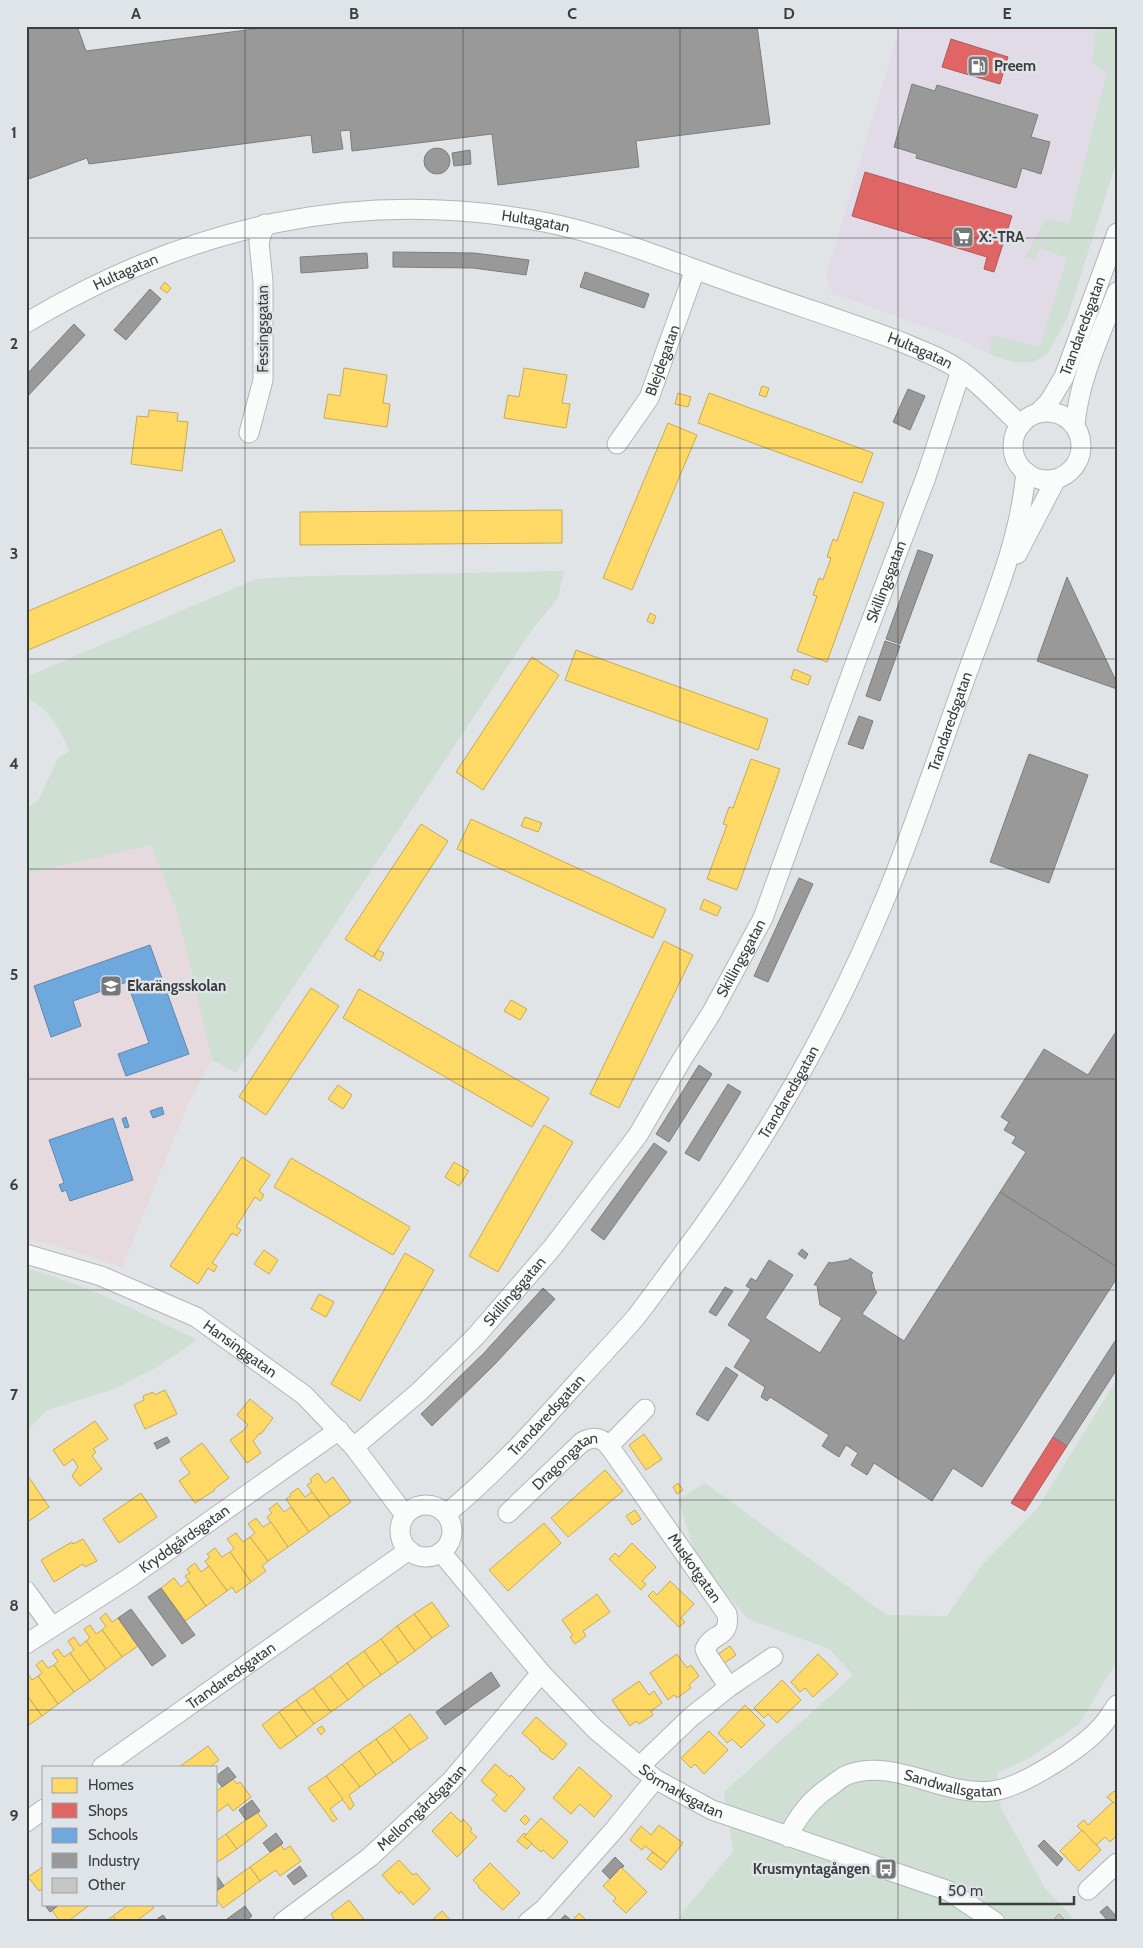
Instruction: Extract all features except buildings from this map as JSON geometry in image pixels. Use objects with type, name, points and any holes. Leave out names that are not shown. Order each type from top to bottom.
[{"type":"street","name":"Hultagatan","points":[[26,323],[95,284],[147,262],[230,232],[265,224],[328,214],[407,209],[489,213],[551,224],[600,237],[882,335],[931,354],[961,371],[1021,425]]},
{"type":"street","name":"Fessingsgatan","points":[[249,433],[263,380],[263,282],[259,242],[265,224]]},
{"type":"street","name":"Trandaredsgatan","points":[[1021,425],[1028,418],[1038,413],[1049,402],[1064,377],[1117,233]]},
{"type":"street","name":"Blejdegatan","points":[[617,444],[648,398],[695,270]]},
{"type":"street","name":"Trandaredsgatan","points":[[998,588],[1056,479],[1070,472],[1079,459],[1081,442],[1075,426],[1077,404],[1082,383],[1117,292]]},
{"type":"street","name":"Skillingsgatan","points":[[354,1447],[419,1392],[476,1336],[552,1248],[638,1135],[712,1012],[763,918],[850,677],[926,477],[961,371]]},
{"type":"street","points":[[1038,413],[1050,412],[1061,415],[1075,426]]},
{"type":"street","points":[[1021,425],[1016,434],[1014,449],[1016,459],[1026,472],[1040,479],[1056,479]]},
{"type":"street","name":"Trandaredsgatan","points":[[446,1514],[491,1473],[544,1420],[637,1316],[708,1220],[758,1146],[800,1075],[847,983],[885,898],[998,588],[1022,510],[1026,472]]},
{"type":"street","name":"Hansinggatan","points":[[26,1254],[101,1276],[196,1317],[304,1396],[354,1447],[405,1515]]},
{"type":"street","name":"Dragongatan","points":[[508,1513],[582,1442],[588,1438],[597,1438],[604,1440],[609,1446],[645,1409]]},
{"type":"street","name":"Kryddgårdsgatan","points":[[26,1644],[129,1578],[339,1430]]},
{"type":"street","name":"Muskotgatan","points":[[609,1446],[727,1614],[728,1624],[726,1630],[707,1643],[705,1649],[729,1687]]},
{"type":"street","points":[[425,1505],[433,1506],[446,1514],[450,1520],[452,1534],[446,1547],[441,1552],[425,1557],[416,1555],[403,1543],[400,1533],[401,1524],[405,1515],[411,1509],[425,1505]]},
{"type":"street","name":"Trandaredsgatan","points":[[103,1766],[409,1550]]},
{"type":"street","name":"Sörmarksgatan","points":[[441,1552],[542,1673],[596,1730],[655,1779],[712,1810],[949,1891],[995,1922]]},
{"type":"street","points":[[26,1591],[52,1627]]},
{"type":"street","points":[[639,1767],[691,1717],[729,1687],[773,1657]]},
{"type":"street","name":"Mellomgårdsgatan","points":[[283,1922],[370,1857],[451,1780],[542,1673]]},
{"type":"street","name":"Sandwallsgatan","points":[[788,1837],[796,1820],[818,1794],[847,1775],[872,1770],[897,1773],[945,1787],[978,1792],[994,1791],[1056,1764],[1099,1729],[1117,1705]]},
{"type":"street","points":[[528,1922],[550,1902],[614,1830],[655,1779]]},
{"type":"street","points":[[26,1822],[42,1810]]},
{"type":"street","points":[[1088,1890],[1117,1863]]},
{"type":"shaded area","points":[[900,26],[1117,26],[1117,160],[1067,319],[1044,357],[1031,362],[1013,362],[989,354],[961,340],[832,293],[826,276]]},
{"type":"shaded area","name":"Ekarängsskolan","points":[[151,844],[177,912],[212,1060],[189,1102],[122,1267],[52,1244],[26,1240],[26,874]]},
{"type":"green space","points":[[1095,26],[1117,26],[1117,160],[1067,319],[1044,357],[1031,362],[1013,362],[989,354],[992,335],[1040,347],[1067,258],[1040,248],[1034,260],[1025,258],[1046,218],[1069,223],[1107,71],[1092,64]]},
{"type":"green space","points":[[564,571],[558,598],[531,631],[236,1073],[212,1060],[177,912],[151,845],[26,874],[26,808],[38,801],[58,758],[69,751],[53,720],[41,707],[26,697],[26,677],[256,579],[309,576]]},
{"type":"green space","points":[[26,1268],[92,1291],[197,1340],[157,1367],[114,1389],[47,1410],[26,1432]]},
{"type":"green space","points":[[1117,1379],[1117,1661],[1079,1724],[1028,1759],[997,1773],[1001,1808],[1045,1888],[1077,1922],[675,1922],[733,1851],[724,1792],[853,1675],[829,1649],[748,1619],[698,1562],[678,1500],[705,1483],[887,1615],[947,1616],[981,1566],[1037,1509]]},
{"type":"place","name":"Preem","points":[[978,66]]},
{"type":"place","name":"X:-TRA","points":[[963,237]]},
{"type":"place","name":"Ekarängsskolan","points":[[111,986]]},
{"type":"place","name":"Krusmyntagången","points":[[886,1869]]}]
